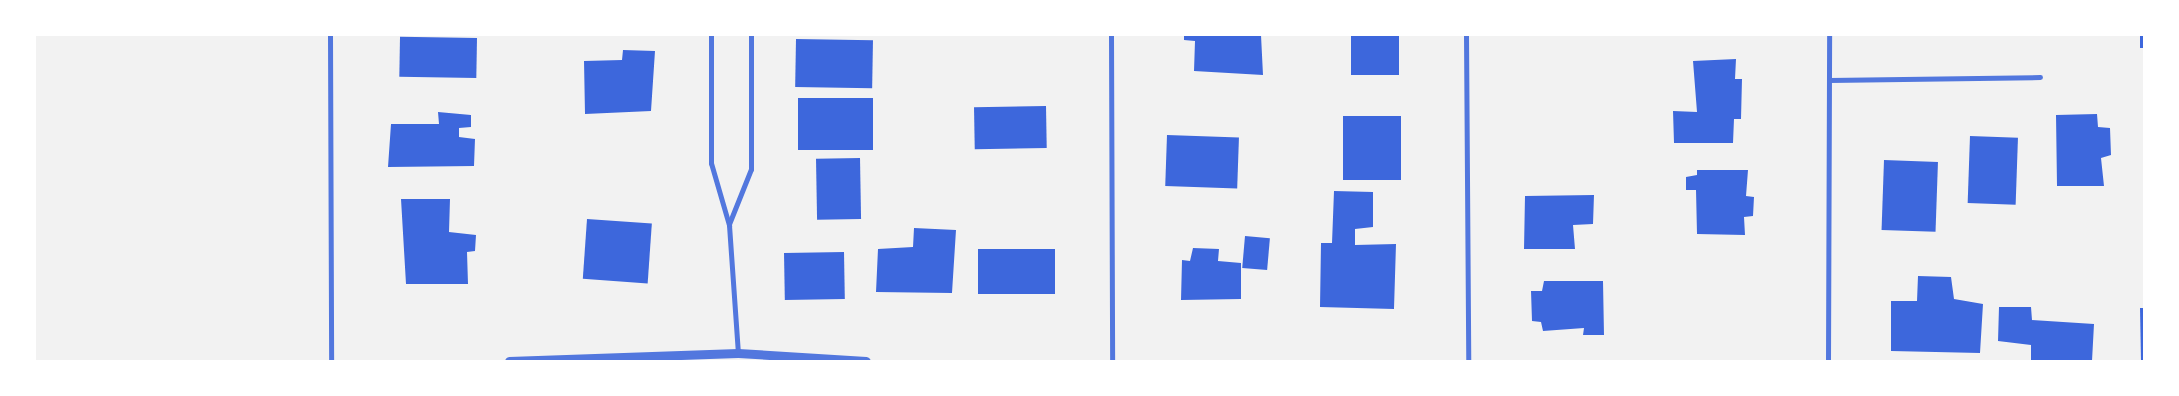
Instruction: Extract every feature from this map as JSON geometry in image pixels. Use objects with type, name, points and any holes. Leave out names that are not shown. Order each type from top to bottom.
[{"type":"street","points":[[330,35],[331,361]]},
{"type":"street","points":[[711,35],[711,163],[729,225],[738,354]]},
{"type":"street","points":[[729,225],[751,168],[751,35]]},
{"type":"street","points":[[1111,35],[1112,361]]},
{"type":"street","points":[[1466,35],[1468,361]]},
{"type":"street","points":[[1828,361],[1829,35]]},
{"type":"street","points":[[1830,80],[2040,77]]},
{"type":"street","points":[[509,361],[738,354],[796,359],[866,361]]},
{"type":"building","points":[[1184,35],[1261,35],[1263,75],[1194,71],[1195,41],[1184,40]]},
{"type":"building","points":[[1351,35],[1399,35],[1399,75],[1351,75]]},
{"type":"building","points":[[2140,35],[2144,35],[2144,48],[2140,48]]},
{"type":"building","points":[[400,37],[477,38],[476,78],[399,77]]},
{"type":"building","points":[[796,39],[873,40],[872,88],[795,87]]},
{"type":"building","points":[[623,50],[655,51],[651,111],[585,114],[584,61],[622,60]]},
{"type":"building","points":[[1736,59],[1735,79],[1742,79],[1741,119],[1734,119],[1733,143],[1674,143],[1673,111],[1697,112],[1693,61]]},
{"type":"building","points":[[798,98],[873,98],[873,150],[798,150]]},
{"type":"building","points":[[1046,106],[1047,148],[975,149],[974,107]]},
{"type":"building","points":[[438,112],[471,115],[471,127],[459,128],[459,137],[475,139],[474,166],[388,167],[391,124],[439,124]]},
{"type":"building","points":[[2097,114],[2098,127],[2110,128],[2111,155],[2101,158],[2104,186],[2057,186],[2056,115]]},
{"type":"building","points":[[1343,116],[1401,116],[1401,180],[1343,180]]},
{"type":"building","points":[[1167,135],[1239,138],[1237,188],[1165,186]]},
{"type":"building","points":[[1970,136],[2018,138],[2016,205],[1968,203]]},
{"type":"building","points":[[860,158],[861,219],[817,220],[816,159]]},
{"type":"building","points":[[1884,160],[1938,162],[1936,232],[1882,230]]},
{"type":"building","points":[[1697,170],[1748,170],[1746,196],[1754,197],[1753,216],[1744,217],[1745,235],[1697,234],[1696,190],[1686,190],[1686,177],[1697,175]]},
{"type":"building","points":[[1334,191],[1373,192],[1373,227],[1355,229],[1355,245],[1396,244],[1394,309],[1320,307],[1321,243],[1332,243]]},
{"type":"building","points":[[1594,195],[1593,224],[1573,225],[1575,249],[1524,249],[1525,196]]},
{"type":"building","points":[[401,199],[450,199],[449,232],[476,235],[475,251],[467,252],[468,284],[406,284]]},
{"type":"building","points":[[587,219],[652,224],[648,283],[583,279]]},
{"type":"building","points":[[914,228],[956,230],[952,293],[876,292],[878,249],[913,247]]},
{"type":"building","points":[[1245,236],[1270,238],[1267,270],[1242,268]]},
{"type":"building","points":[[1193,248],[1219,249],[1218,261],[1241,263],[1241,299],[1181,300],[1182,260],[1190,261]]},
{"type":"building","points":[[978,249],[1055,249],[1055,294],[978,294]]},
{"type":"building","points":[[844,252],[845,299],[785,300],[784,253]]},
{"type":"building","points":[[1918,276],[1951,277],[1954,299],[1983,304],[1980,353],[1891,351],[1891,301],[1917,301]]},
{"type":"building","points":[[1544,281],[1603,281],[1604,335],[1583,335],[1584,328],[1543,331],[1541,322],[1532,321],[1531,291],[1542,291]]},
{"type":"building","points":[[1999,307],[2031,307],[2032,320],[2094,324],[2092,361],[2031,361],[2031,345],[1998,341]]},
{"type":"building","points":[[2140,308],[2144,308],[2144,361],[2141,361]]}]
